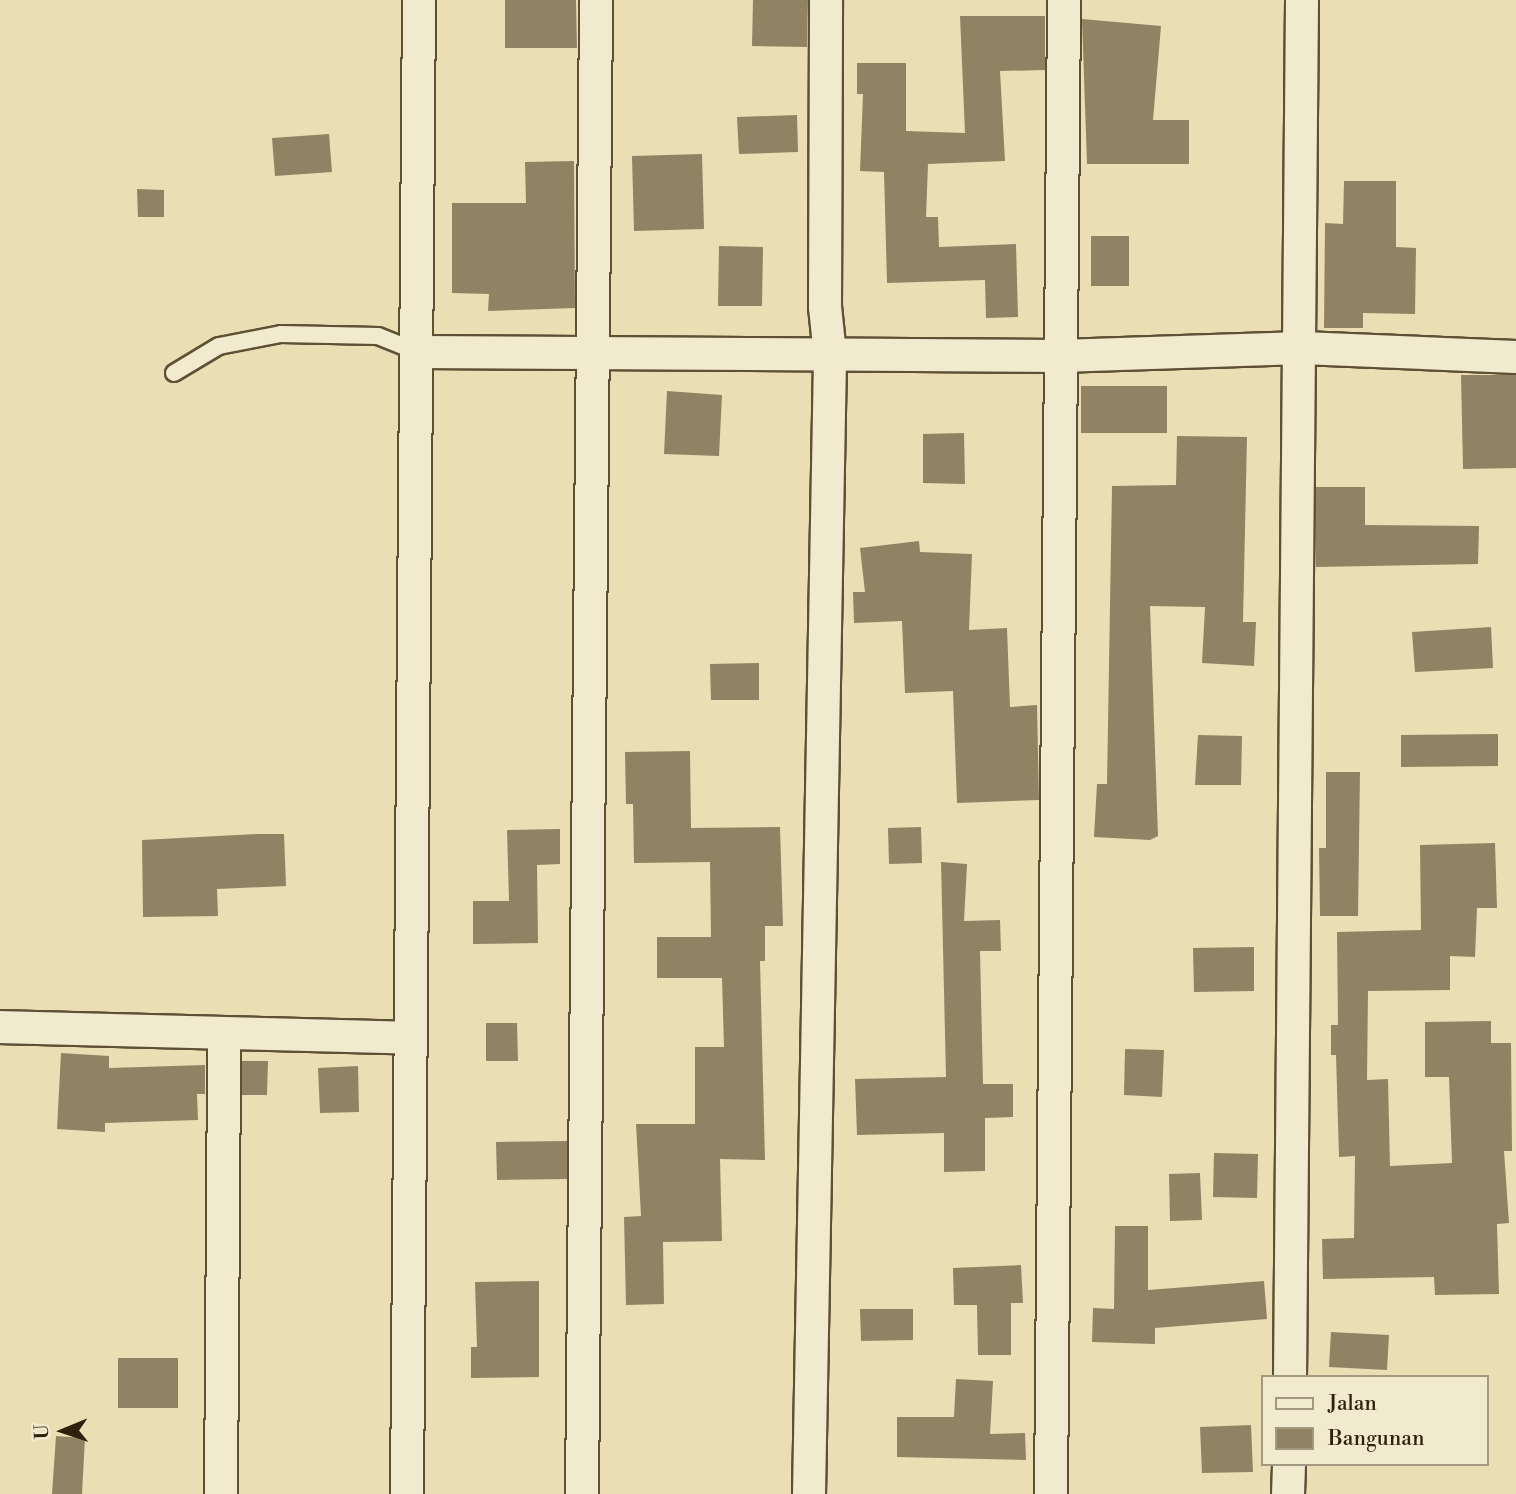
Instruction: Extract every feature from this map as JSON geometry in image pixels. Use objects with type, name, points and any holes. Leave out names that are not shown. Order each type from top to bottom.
[{"type":"street","points":[[407,1494],[419,0]]},
{"type":"street","points":[[582,1494],[596,0]]},
{"type":"street","points":[[809,1494],[830,355],[825,307],[826,0]]},
{"type":"street","points":[[1051,1494],[1064,0]]},
{"type":"street","points":[[1290,1375],[1292,841],[1303,348],[1302,0]]},
{"type":"street","points":[[418,352],[1060,356],[1303,348],[1516,357]]},
{"type":"street","points":[[0,1027],[224,1036],[409,1038]]},
{"type":"street","points":[[221,1494],[224,1036]]},
{"type":"street","points":[[1289,1466],[1289,1494]]},
{"type":"lane","points":[[174,373],[219,346],[281,334],[378,336],[418,352]]},
{"type":"building","points":[[505,0],[576,0],[577,48],[505,48]]},
{"type":"building","points":[[753,0],[808,0],[807,47],[752,46]]},
{"type":"building","points":[[960,16],[1045,16],[1045,70],[1000,71],[1005,161],[928,164],[926,217],[938,217],[939,247],[1016,244],[1018,317],[986,318],[985,280],[887,283],[884,172],[860,171],[863,94],[857,94],[857,63],[906,63],[906,131],[965,133]]},
{"type":"building","points":[[1082,19],[1161,26],[1153,120],[1189,120],[1189,164],[1087,164]]},
{"type":"building","points":[[797,115],[798,152],[739,154],[737,117]]},
{"type":"building","points":[[329,134],[332,172],[275,176],[272,138]]},
{"type":"building","points":[[702,154],[704,229],[634,231],[632,156]]},
{"type":"building","points":[[574,161],[575,308],[488,311],[489,294],[452,293],[452,203],[526,203],[525,162]]},
{"type":"building","points":[[1344,181],[1396,181],[1396,247],[1416,248],[1415,314],[1363,313],[1363,328],[1324,328],[1325,223],[1343,224]]},
{"type":"building","points":[[137,189],[164,190],[164,217],[138,217]]},
{"type":"building","points":[[1091,236],[1129,236],[1129,286],[1091,286]]},
{"type":"building","points":[[719,246],[763,247],[762,306],[718,306]]},
{"type":"building","points":[[1461,375],[1516,375],[1516,468],[1463,469]]},
{"type":"building","points":[[1081,386],[1167,386],[1167,433],[1081,433]]},
{"type":"building","points":[[667,391],[722,395],[719,456],[664,454]]},
{"type":"building","points":[[964,433],[965,484],[923,483],[923,434]]},
{"type":"building","points":[[1177,436],[1247,437],[1243,622],[1256,622],[1254,666],[1202,663],[1205,607],[1150,606],[1158,836],[1150,840],[1094,837],[1097,784],[1107,784],[1112,486],[1176,485]]},
{"type":"building","points":[[1316,487],[1365,487],[1365,525],[1479,526],[1478,564],[1316,567]]},
{"type":"building","points":[[919,541],[920,552],[972,554],[969,630],[1007,628],[1010,707],[1037,705],[1039,800],[957,803],[953,691],[905,693],[902,621],[854,623],[853,592],[865,592],[860,548]]},
{"type":"building","points":[[1491,627],[1493,668],[1415,672],[1412,632]]},
{"type":"building","points":[[759,663],[759,700],[711,700],[710,664]]},
{"type":"building","points":[[1498,734],[1498,766],[1401,767],[1401,735]]},
{"type":"building","points":[[1198,735],[1242,736],[1241,785],[1195,785]]},
{"type":"building","points":[[690,751],[691,828],[780,827],[783,926],[765,926],[765,961],[760,961],[765,1160],[720,1159],[722,1241],[663,1242],[664,1304],[626,1305],[624,1217],[641,1216],[636,1124],[695,1124],[695,1047],[724,1047],[722,978],[657,978],[657,937],[711,937],[710,862],[634,863],[633,804],[626,804],[625,752]]},
{"type":"building","points":[[1326,772],[1360,772],[1358,916],[1320,916],[1319,848],[1326,848]]},
{"type":"building","points":[[921,827],[922,863],[889,864],[888,828]]},
{"type":"building","points":[[560,829],[560,864],[537,865],[538,943],[473,944],[473,901],[509,901],[507,830]]},
{"type":"building","points":[[284,834],[286,886],[217,889],[218,916],[143,917],[142,840]]},
{"type":"building","points":[[1495,843],[1497,908],[1477,908],[1475,957],[1450,956],[1450,990],[1368,991],[1367,1080],[1388,1079],[1390,1166],[1452,1163],[1449,1077],[1425,1077],[1425,1022],[1491,1021],[1491,1043],[1511,1043],[1512,1151],[1504,1151],[1509,1223],[1497,1224],[1499,1294],[1435,1295],[1434,1277],[1323,1279],[1322,1239],[1354,1238],[1355,1156],[1339,1157],[1336,1055],[1331,1055],[1331,1025],[1338,1025],[1337,932],[1421,930],[1420,845]]},
{"type":"building","points":[[941,862],[967,864],[964,921],[1000,920],[1001,951],[980,951],[983,1084],[1013,1084],[1013,1117],[985,1118],[985,1171],[944,1172],[944,1133],[857,1135],[855,1079],[946,1077]]},
{"type":"building","points":[[1254,947],[1254,991],[1194,992],[1193,948]]},
{"type":"building","points":[[486,1023],[517,1023],[518,1061],[486,1061]]},
{"type":"building","points":[[1125,1049],[1164,1050],[1162,1097],[1124,1095]]},
{"type":"building","points":[[61,1053],[109,1056],[109,1068],[205,1065],[205,1094],[197,1094],[198,1120],[105,1123],[105,1132],[57,1129]]},
{"type":"building","points":[[242,1061],[268,1061],[267,1095],[242,1095]]},
{"type":"building","points":[[358,1066],[359,1112],[320,1113],[318,1068]]},
{"type":"building","points":[[567,1141],[567,1179],[497,1180],[496,1142]]},
{"type":"building","points":[[1214,1153],[1258,1154],[1257,1198],[1213,1197]]},
{"type":"building","points":[[1200,1173],[1202,1220],[1170,1221],[1169,1174]]},
{"type":"building","points":[[1115,1226],[1148,1226],[1148,1290],[1264,1281],[1267,1319],[1155,1328],[1155,1344],[1092,1342],[1093,1308],[1114,1309]]},
{"type":"building","points":[[1021,1265],[1023,1303],[1011,1303],[1011,1355],[978,1355],[977,1305],[954,1305],[953,1268]]},
{"type":"building","points":[[539,1281],[539,1377],[471,1378],[471,1347],[477,1347],[475,1282]]},
{"type":"building","points":[[860,1309],[913,1309],[913,1340],[861,1341]]},
{"type":"building","points":[[1331,1332],[1389,1335],[1387,1370],[1329,1367]]},
{"type":"building","points":[[118,1358],[178,1358],[178,1408],[118,1408]]},
{"type":"building","points":[[956,1379],[993,1381],[990,1434],[1025,1433],[1026,1460],[897,1457],[897,1417],[954,1417]]},
{"type":"building","points":[[1251,1425],[1253,1472],[1202,1473],[1200,1427]]},
{"type":"building","points":[[56,1436],[85,1438],[82,1494],[52,1494]]}]
